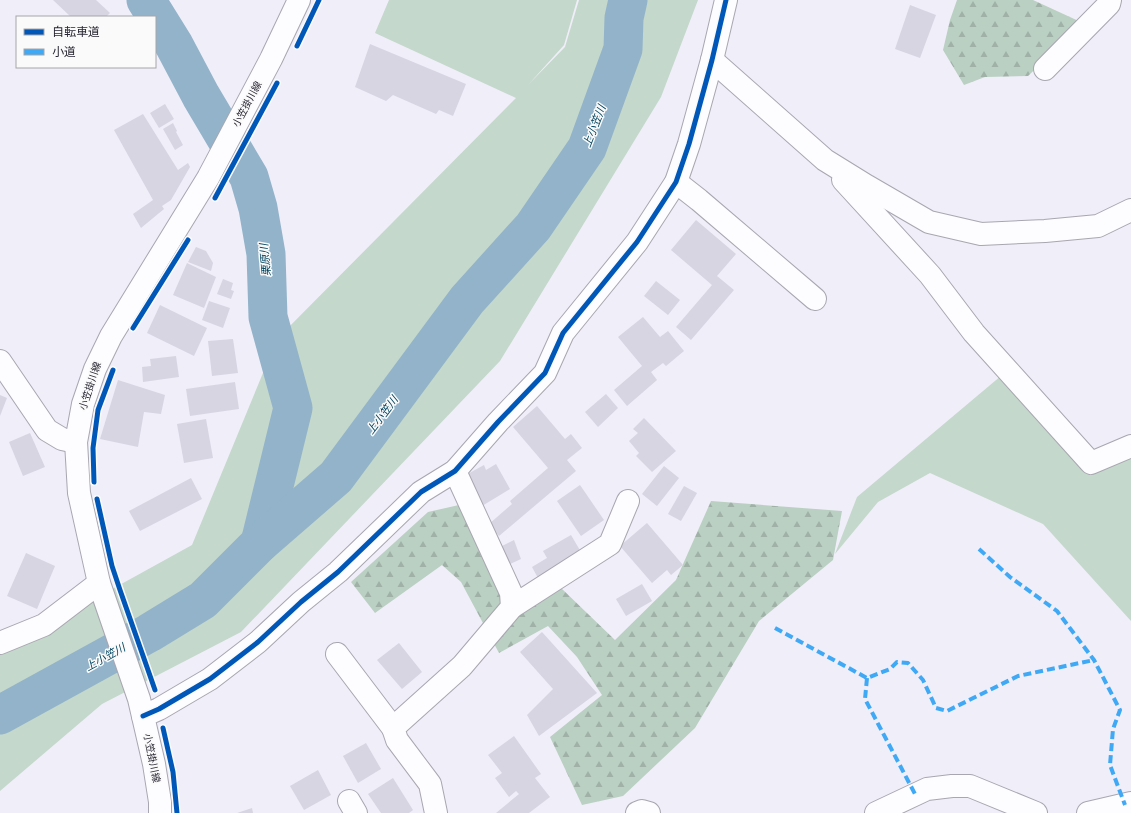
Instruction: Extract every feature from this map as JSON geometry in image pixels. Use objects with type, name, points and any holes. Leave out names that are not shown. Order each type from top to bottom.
[{"type":"street","name":"小笠掛川線","points":[[160,813],[160,802],[154,764],[141,708],[102,592],[79,493],[76,442],[83,404],[95,369],[111,336],[208,178],[271,59],[299,0]]},
{"type":"street","points":[[141,708],[159,709],[210,679],[258,642],[301,602],[338,572],[421,492],[455,471],[498,422],[545,373],[563,333],[637,242],[676,182],[689,144],[712,60],[726,0]]},
{"type":"street","points":[[1045,70],[1109,4],[1110,0]]},
{"type":"street","points":[[712,60],[825,160],[930,274],[974,333],[1091,463],[1131,446]]},
{"type":"street","points":[[825,160],[929,222],[981,234],[1045,231],[1098,226],[1131,210]]},
{"type":"street","points":[[676,182],[816,299]]},
{"type":"street","points":[[0,361],[47,430],[62,439],[76,442]]},
{"type":"street","points":[[455,471],[511,593],[512,607]]},
{"type":"street","points":[[392,728],[462,666],[512,607],[610,544],[628,501]]},
{"type":"street","points":[[0,643],[44,625],[102,592]]},
{"type":"street","points":[[337,654],[392,728],[397,740],[430,784],[436,813]]},
{"type":"street","points":[[876,813],[927,789],[952,786],[970,786],[1036,813]]},
{"type":"street","points":[[1088,813],[1131,803]]},
{"type":"street","points":[[637,813],[642,811],[649,813]]},
{"type":"green space","points":[[389,0],[577,0],[564,45],[528,85],[565,47],[579,0],[698,0],[661,97],[500,361],[241,632],[102,704],[0,791],[0,651],[192,545],[277,339],[516,98],[375,33]]},
{"type":"green space","points":[[957,0],[1033,0],[1083,23],[1028,76],[985,77],[964,85],[943,50],[950,20]]},
{"type":"green space","points":[[1008,370],[1090,451],[1131,436],[1131,621],[1043,524],[930,473],[878,502],[835,554],[857,497]]},
{"type":"green space","points":[[711,501],[842,511],[833,560],[759,621],[695,728],[623,796],[582,805],[550,737],[602,695],[577,657],[548,626],[499,653],[461,582],[442,565],[375,613],[351,582],[428,512],[459,505],[508,599],[560,587],[615,640],[676,580]]},
{"type":"building","points":[[53,0],[96,0],[110,13],[107,16],[70,16]]},
{"type":"building","points":[[910,5],[936,15],[920,58],[895,49]]},
{"type":"building","points":[[370,44],[466,84],[453,116],[439,110],[436,114],[393,95],[386,101],[355,87]]},
{"type":"building","points":[[165,104],[174,119],[159,128],[150,113]]},
{"type":"building","points":[[143,114],[178,170],[188,163],[190,167],[171,200],[162,206],[164,209],[141,228],[133,214],[153,200],[114,130]]},
{"type":"building","points":[[173,123],[183,145],[175,150],[163,129]]},
{"type":"building","points":[[696,220],[736,254],[717,276],[734,290],[691,340],[676,327],[712,285],[671,250]]},
{"type":"building","points":[[196,247],[206,251],[213,263],[211,271],[188,262]]},
{"type":"building","points":[[187,263],[216,277],[204,308],[173,295]]},
{"type":"building","points":[[223,279],[233,283],[231,290],[234,291],[231,299],[217,294]]},
{"type":"building","points":[[656,281],[680,300],[668,315],[644,296]]},
{"type":"building","points":[[209,301],[230,308],[223,328],[202,320]]},
{"type":"building","points":[[160,305],[207,328],[194,356],[147,333]]},
{"type":"building","points":[[643,317],[660,337],[668,331],[684,351],[666,366],[663,363],[651,372],[657,380],[627,406],[614,390],[642,366],[618,337]]},
{"type":"building","points":[[233,339],[238,373],[212,376],[208,341]]},
{"type":"building","points":[[176,356],[179,377],[143,382],[142,367],[151,366],[150,359]]},
{"type":"building","points":[[118,380],[165,395],[161,414],[144,412],[138,447],[100,439]]},
{"type":"building","points":[[235,382],[239,409],[190,416],[186,389]]},
{"type":"building","points":[[606,394],[618,408],[598,427],[585,412]]},
{"type":"building","points":[[0,395],[7,398],[0,416]]},
{"type":"building","points":[[537,406],[565,439],[571,434],[582,448],[567,460],[576,471],[499,536],[489,524],[512,504],[510,501],[548,468],[513,427]]},
{"type":"building","points":[[644,418],[676,451],[652,472],[636,456],[639,453],[629,441],[638,433],[633,429]]},
{"type":"building","points":[[206,419],[213,458],[184,463],[177,424]]},
{"type":"building","points":[[30,433],[45,467],[23,476],[9,442]]},
{"type":"building","points":[[496,464],[510,489],[482,506],[464,476],[484,465],[486,470]]},
{"type":"building","points":[[664,466],[679,478],[657,506],[642,494]]},
{"type":"building","points":[[191,478],[202,499],[140,531],[129,511]]},
{"type":"building","points":[[580,485],[604,520],[581,536],[557,501]]},
{"type":"building","points":[[684,486],[697,493],[681,521],[668,514]]},
{"type":"building","points":[[647,523],[683,565],[671,575],[667,570],[652,583],[620,546]]},
{"type":"building","points":[[571,535],[581,552],[538,578],[532,567],[547,558],[543,551]]},
{"type":"building","points":[[514,540],[521,559],[508,565],[500,547]]},
{"type":"building","points":[[26,553],[55,566],[37,609],[7,596]]},
{"type":"building","points":[[642,584],[652,601],[626,616],[616,599]]},
{"type":"building","points":[[542,632],[597,693],[539,736],[527,715],[553,689],[520,652]]},
{"type":"building","points":[[399,643],[422,672],[402,689],[377,660]]},
{"type":"building","points":[[514,736],[541,774],[535,778],[550,797],[529,813],[496,813],[519,794],[516,791],[509,797],[495,778],[502,773],[488,755]]},
{"type":"building","points":[[366,743],[381,769],[358,783],[343,756]]},
{"type":"building","points":[[318,770],[331,795],[304,810],[290,786]]},
{"type":"building","points":[[393,778],[413,810],[409,813],[381,813],[368,794]]},
{"type":"building","points":[[252,808],[253,813],[237,813]]},
{"type":"waterway","name":"栗原川","points":[[146,0],[156,16]]},
{"type":"waterway","name":"上小笠川","points":[[0,715],[149,633],[203,600],[260,543],[336,477],[467,300],[533,227],[587,148],[623,49],[624,18],[628,0]]},
{"type":"waterway","name":"栗原川","points":[[156,16],[249,177],[258,208],[266,254],[268,317],[293,408],[260,543]]},
{"type":"marked path","points":[[979,549],[1010,577],[1057,611],[1094,660],[1120,710],[1113,729],[1110,765],[1125,805]]},
{"type":"marked path","points":[[775,628],[867,678],[890,669],[897,662],[908,663],[923,680],[936,708],[947,711],[1018,676],[1094,660]]},
{"type":"marked path","points":[[867,678],[865,699],[915,794]]},
{"type":"cycle path","points":[[297,46],[319,0]]},
{"type":"cycle path","points":[[143,716],[159,709],[210,679],[258,642],[301,602],[338,572],[421,492],[455,471],[498,422],[545,373],[563,333],[637,242],[676,182],[689,144],[712,60],[726,0]]},
{"type":"cycle path","points":[[215,198],[277,83]]},
{"type":"cycle path","points":[[133,328],[188,240]]},
{"type":"cycle path","points":[[94,482],[93,448],[98,410],[113,370]]},
{"type":"cycle path","points":[[97,499],[112,566],[155,690]]},
{"type":"cycle path","points":[[163,728],[173,772],[177,813]]}]
